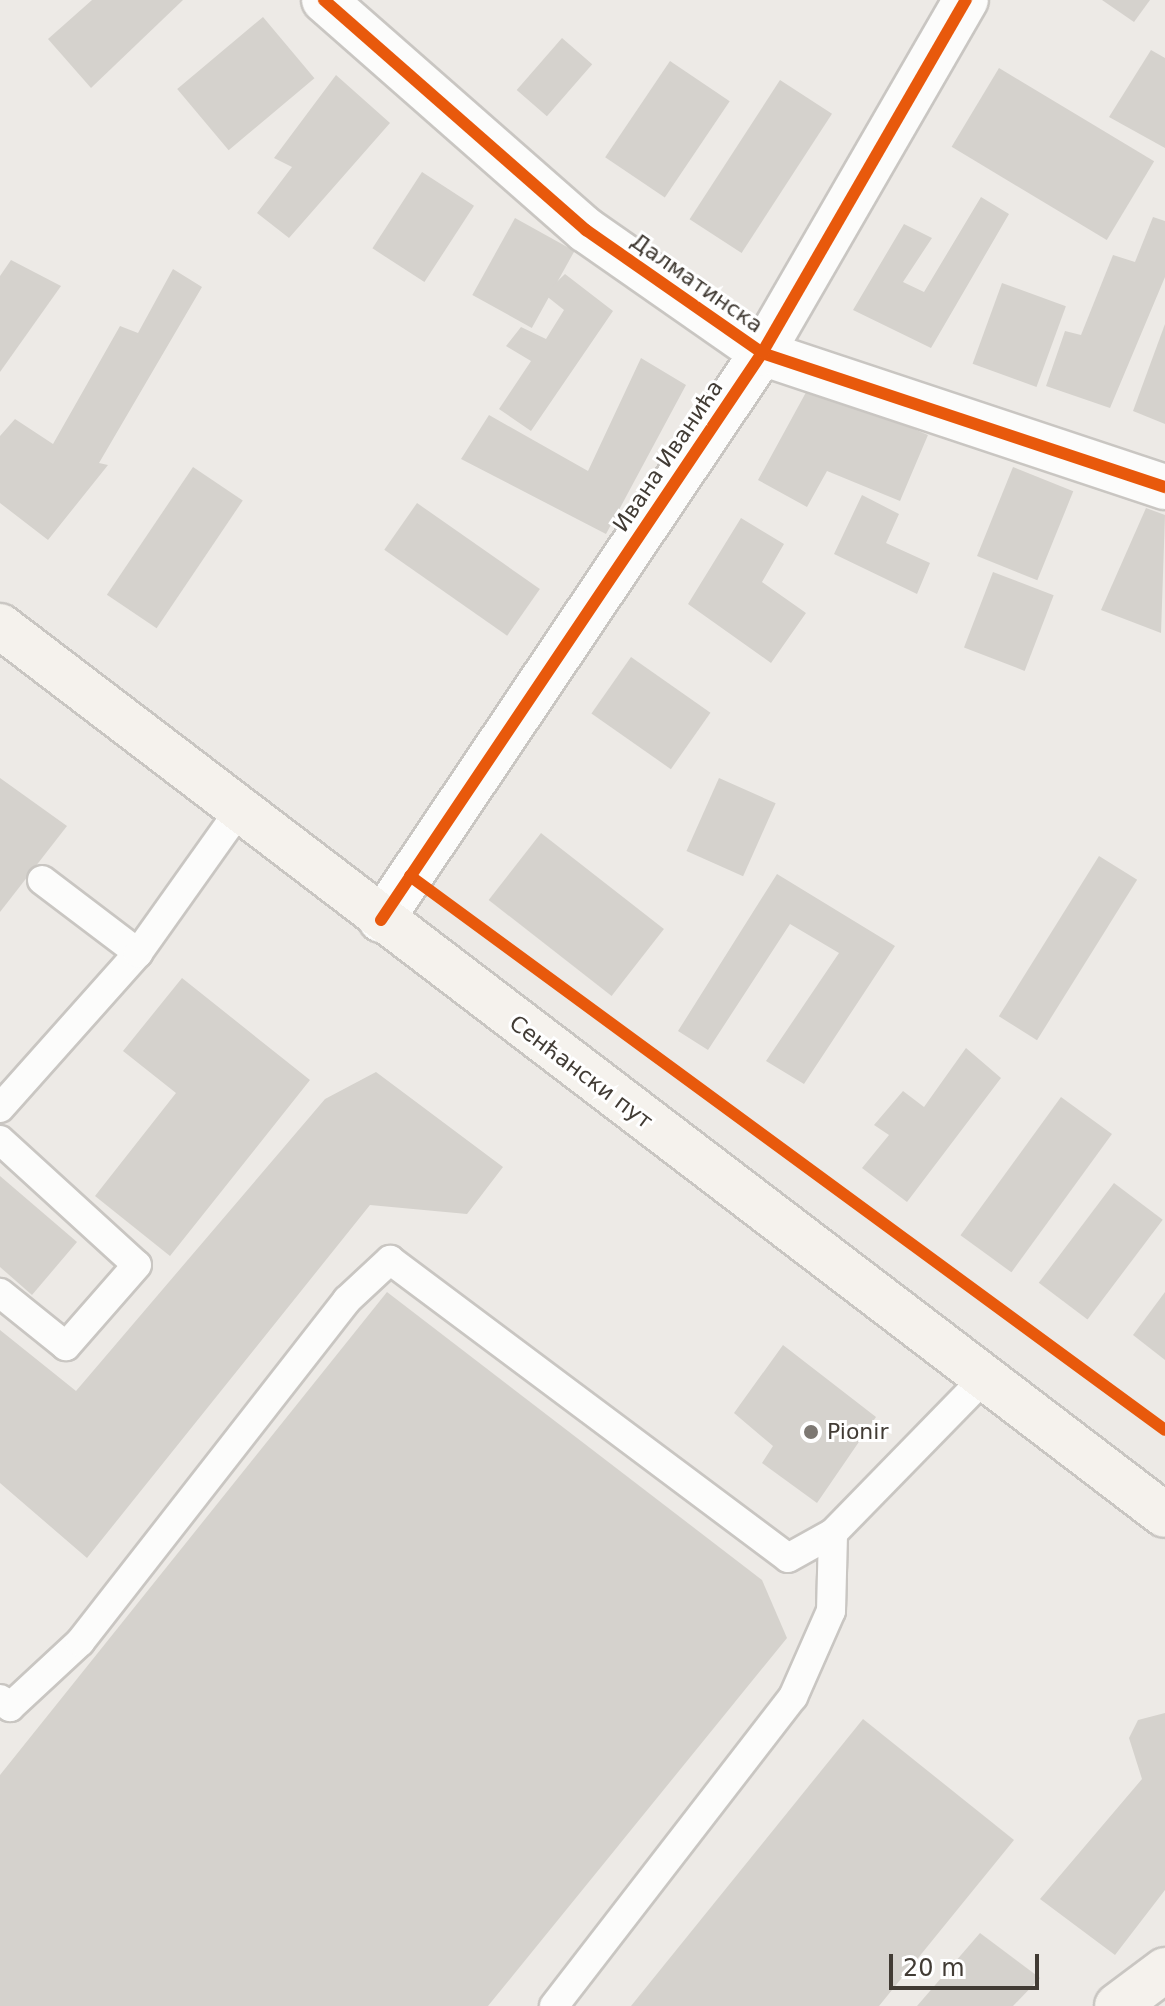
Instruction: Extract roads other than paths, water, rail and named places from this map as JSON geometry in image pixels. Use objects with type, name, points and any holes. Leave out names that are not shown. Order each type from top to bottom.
[{"type":"main road","name":"Сенћански пут","points":[[0,626],[381,920],[1165,1515]]},
{"type":"main road","points":[[1117,2006],[1165,1970]]},
{"type":"street","name":"Далматинска","points":[[324,0],[586,230],[762,353],[1165,487]]},
{"type":"street","name":"Ивана Иванића","points":[[381,920],[762,353],[966,0]]},
{"type":"lane","points":[[0,1108],[138,953],[239,811]]},
{"type":"lane","points":[[42,880],[138,953]]},
{"type":"lane","points":[[0,1140],[137,1265],[66,1346],[0,1293]]},
{"type":"lane","points":[[0,1699],[10,1707],[80,1642],[347,1300],[390,1260],[788,1558],[833,1533],[984,1378]]},
{"type":"lane","points":[[554,2006],[793,1697],[831,1611],[833,1533]]},
{"type":"place","name":"Pionir","points":[[811,1432]]}]
